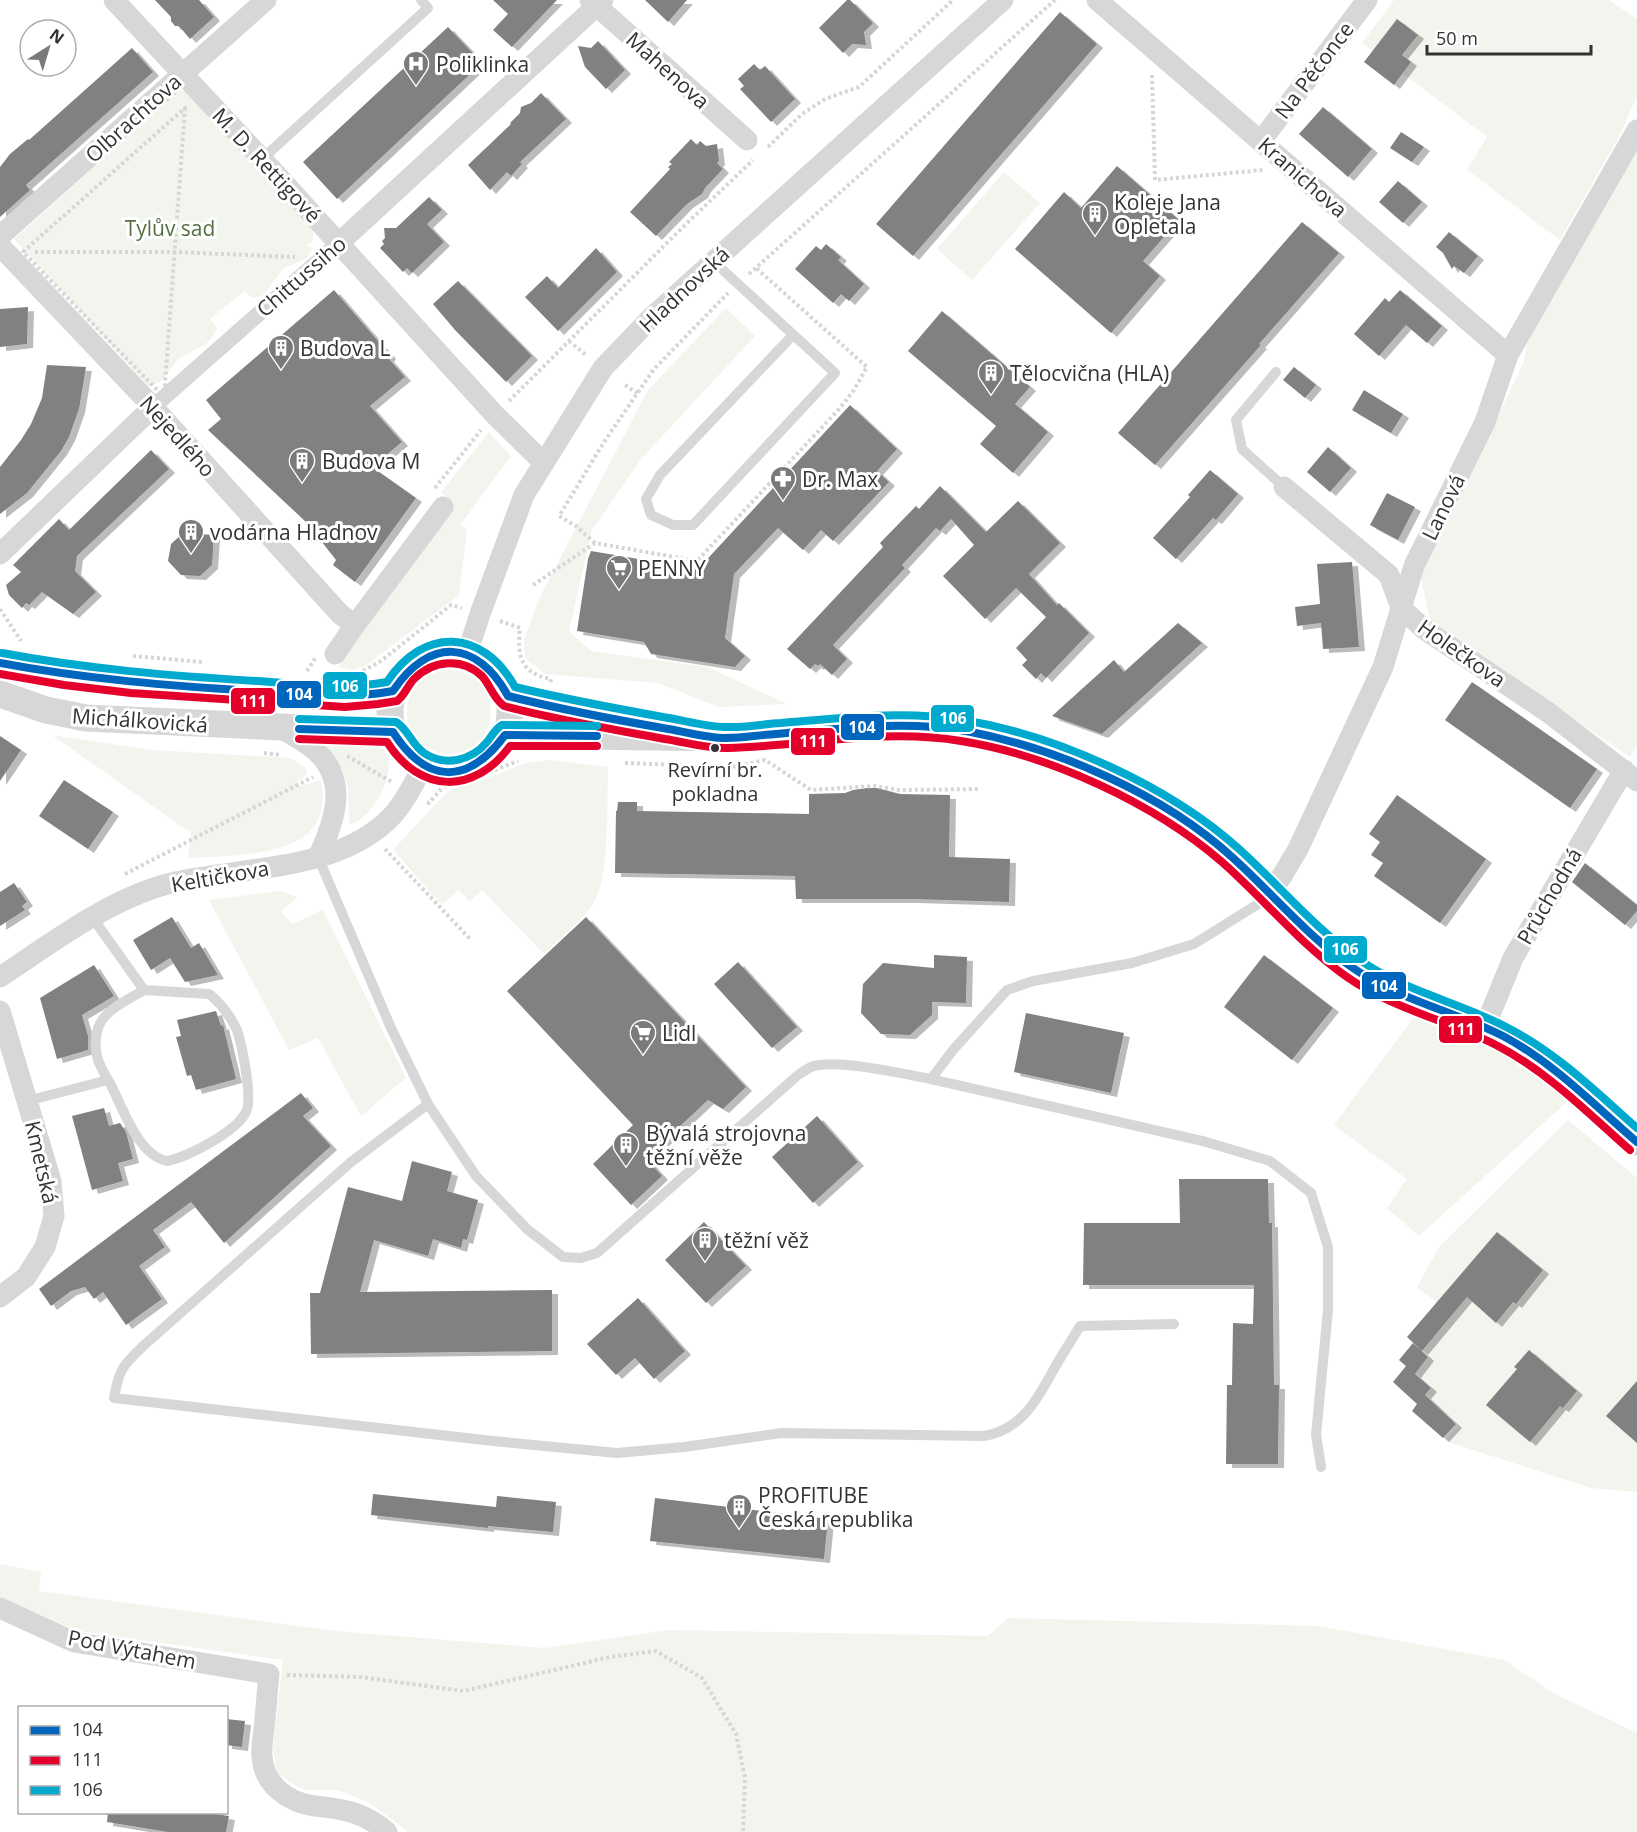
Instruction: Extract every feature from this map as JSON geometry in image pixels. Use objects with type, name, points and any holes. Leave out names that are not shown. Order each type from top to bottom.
[{"type":"street","name":"M. D. Rettigové","points":[[114,0],[495,415],[543,462]]},
{"type":"street","name":"Olbrachtova","points":[[1,238],[266,0]]},
{"type":"street","name":"Hladnovská","points":[[467,654],[524,495],[603,368],[652,317],[1003,0]]},
{"type":"street","name":"Kranichova","points":[[1097,0],[1509,354]]},
{"type":"street","name":"Na Pěčonce","points":[[1261,141],[1367,0]]},
{"type":"street","name":"Mahenova","points":[[597,2],[747,140]]},
{"type":"street","name":"Chittussiho","points":[[0,554],[158,402],[339,243],[597,2]]},
{"type":"street","name":"Lanová","points":[[1269,893],[1298,849],[1383,667],[1414,566],[1485,422],[1509,354],[1637,130]]},
{"type":"street","name":"Nejedlého","points":[[1,238],[158,402],[340,614],[356,625]]},
{"type":"street","name":"Holečkova","points":[[1284,487],[1389,575],[1401,608],[1424,629],[1549,713],[1630,775]]},
{"type":"street","points":[[326,654],[356,625],[436,502]]},
{"type":"street","points":[[450,651],[467,654],[496,673],[508,696],[510,716],[506,735],[486,760],[472,768],[456,772],[440,771],[423,766],[405,753],[393,732],[390,705],[393,691],[399,678],[409,666],[422,658],[450,651]]},
{"type":"street","name":"Michálkovická","points":[[0,663],[106,681],[184,687],[347,697],[393,691]]},
{"type":"street","name":"Michálkovická","points":[[0,694],[46,710],[86,718],[393,732]]},
{"type":"street","points":[[508,696],[571,712],[724,738]]},
{"type":"street","points":[[506,735],[724,738],[914,725],[979,733],[1027,744],[1092,769],[1177,816],[1215,842],[1318,940],[1355,970],[1398,994],[1485,1027],[1514,1042],[1545,1063],[1637,1142]]},
{"type":"street","points":[[281,728],[316,752],[329,768],[336,788],[336,810],[318,857]]},
{"type":"street","name":"Keltičkova","points":[[0,977],[92,917],[133,897],[175,882],[284,865],[350,846],[376,831],[393,816],[409,793],[423,766]]},
{"type":"street","name":"Průchodná","points":[[1485,1027],[1514,958],[1630,775]]},
{"type":"street","name":"Kmetská","points":[[0,1011],[51,1181],[54,1216],[45,1247],[26,1277],[0,1297]]},
{"type":"street","name":"Pod Výtahem","points":[[0,1608],[74,1642],[269,1674]]},
{"type":"street","points":[[269,1674],[262,1756],[266,1774],[276,1788],[303,1805],[349,1810],[376,1823],[387,1832]]},
{"type":"lane","points":[[262,159],[428,8],[421,0]]},
{"type":"lane","points":[[713,261],[835,373],[693,525],[673,525],[651,515],[646,499],[660,475],[793,335]]},
{"type":"lane","name":"Holečkova","points":[[1275,372],[1236,420],[1242,449],[1284,487]]},
{"type":"lane","points":[[318,857],[391,1028],[428,1104],[476,1176],[527,1229],[563,1257],[580,1258],[597,1253],[798,1075],[814,1066],[835,1064],[854,1066],[931,1079],[1203,1141],[1270,1161],[1311,1193],[1328,1247],[1329,1310],[1316,1435],[1321,1467]]},
{"type":"lane","points":[[931,1079],[953,1050],[1008,990],[1033,981],[1142,960],[1194,944],[1258,904],[1269,893]]},
{"type":"lane","points":[[92,917],[144,990]]},
{"type":"lane","points":[[144,990],[209,994],[236,1028],[240,1043],[248,1096],[246,1113],[214,1140],[176,1159],[162,1160],[148,1150],[140,1140],[97,1056],[95,1038],[98,1028],[111,1011],[144,990]]},
{"type":"lane","points":[[27,1101],[108,1080]]},
{"type":"lane","points":[[428,1104],[351,1162],[142,1347],[123,1366],[118,1375],[114,1398],[616,1453],[684,1447],[781,1433],[984,1436],[999,1433],[1022,1417],[1040,1394],[1080,1326],[1174,1324]]},
{"type":"path","points":[[436,502],[480,431],[685,225],[802,114],[825,99],[859,87],[953,0]]},
{"type":"path","points":[[595,543],[576,526],[559,516],[604,442],[654,369],[737,285],[1055,0]]},
{"type":"path","points":[[1152,47],[1155,180],[1292,168]]},
{"type":"path","points":[[23,252],[185,108],[174,252],[158,402]]},
{"type":"path","points":[[1,238],[23,252],[158,402]]},
{"type":"path","points":[[23,252],[174,252],[322,258]]},
{"type":"path","points":[[569,341],[586,355]]},
{"type":"path","points":[[625,385],[637,393]]},
{"type":"path","points":[[0,609],[21,641]]},
{"type":"path","points":[[306,671],[326,654]]},
{"type":"path","points":[[133,656],[209,663]]},
{"type":"path","points":[[123,875],[329,768],[347,756],[429,803],[443,787],[470,780],[524,759]]},
{"type":"path","points":[[619,762],[732,766],[765,760],[811,790],[875,786],[899,790],[978,789]]},
{"type":"path","points":[[385,849],[471,940]]},
{"type":"path","points":[[269,1674],[360,1677],[464,1691],[610,1657],[656,1651],[702,1678],[736,1734],[745,1778],[742,1832]]},
{"type":"green space","points":[[1394,0],[1609,0],[1637,19],[1637,96],[1621,133],[1560,240],[1467,170],[1487,137],[1362,43]]},
{"type":"green space","name":"Tylův sad","points":[[179,91],[186,91],[313,230],[313,240],[306,246],[313,248],[307,258],[283,269],[262,296],[252,298],[245,291],[210,319],[217,328],[210,340],[177,361],[160,381],[148,386],[14,239]]},
{"type":"green space","points":[[1637,150],[1637,745],[1630,757],[1430,620],[1421,577],[1523,364],[1531,329]]},
{"type":"green space","points":[[1004,172],[1040,203],[972,280],[937,249]]},
{"type":"green space","points":[[726,308],[755,336],[641,459],[592,530],[569,631],[591,651],[707,667],[787,704],[719,707],[658,683],[545,674],[525,658],[524,639],[540,597],[648,390]]},
{"type":"green space","points":[[489,432],[511,456],[461,524],[467,530],[459,595],[364,667],[351,670],[338,667],[454,503],[441,492]]},
{"type":"green space","points":[[441,670],[457,670],[473,677],[484,688],[491,704],[488,728],[479,742],[457,754],[441,754],[425,747],[414,736],[407,720],[407,704],[414,688],[425,677]]},
{"type":"green space","points":[[52,735],[152,750],[291,758],[306,768],[307,774],[297,781],[300,786],[321,780],[322,806],[314,826],[300,839],[280,848],[233,856],[188,858],[191,833]]},
{"type":"green space","points":[[322,739],[370,743],[382,748],[388,756],[387,779],[376,803],[368,813],[351,824],[349,822],[348,787],[343,771]]},
{"type":"green space","points":[[550,760],[608,767],[607,817],[603,874],[595,900],[578,922],[544,954],[482,890],[470,901],[458,890],[442,905],[393,850],[451,790],[525,763]]},
{"type":"green space","points":[[280,891],[298,897],[281,911],[292,924],[323,910],[406,1078],[361,1116],[318,1038],[289,1050],[209,900]]},
{"type":"green space","points":[[1414,1017],[1480,1043],[1508,1057],[1568,1101],[1419,1236],[1387,1208],[1407,1179],[1334,1125]]},
{"type":"green space","points":[[1568,1120],[1637,1178],[1637,1492],[1591,1488],[1445,1441],[1459,1424],[1426,1395],[1433,1387],[1416,1373],[1430,1356],[1423,1350],[1453,1315],[1417,1287],[1439,1247]]},
{"type":"green space","points":[[0,1564],[41,1572],[39,1591],[335,1631],[545,1648],[668,1630],[988,1636],[1008,1618],[1318,1626],[1504,1660],[1555,1694],[1637,1733],[1637,1832],[408,1832],[370,1803],[338,1790],[305,1790],[277,1772],[273,1749],[283,1660],[78,1631],[0,1597]]},
{"type":"building","points":[[155,0],[199,0],[214,17],[190,39],[179,26],[175,26],[171,17]]},
{"type":"building","points":[[493,0],[557,0],[512,47],[493,30],[508,14]]},
{"type":"building","points":[[645,0],[687,0],[668,22]]},
{"type":"building","points":[[847,0],[850,0],[873,23],[864,32],[866,45],[852,44],[843,53],[819,28]]},
{"type":"building","points":[[1060,12],[1097,44],[913,256],[876,224]]},
{"type":"building","points":[[1397,19],[1418,35],[1402,55],[1411,62],[1394,85],[1364,62]]},
{"type":"building","points":[[448,27],[482,63],[337,199],[303,162]]},
{"type":"building","points":[[598,41],[625,70],[606,89],[585,67],[578,46],[591,48]]},
{"type":"building","points":[[132,48],[153,72],[26,185],[30,190],[0,217],[0,167],[10,154],[29,140]]},
{"type":"building","points":[[754,64],[760,70],[765,66],[795,99],[771,122],[740,89],[744,86],[738,79]]},
{"type":"building","points":[[541,93],[566,119],[520,162],[522,164],[511,176],[507,172],[490,190],[468,165],[511,124],[520,113],[521,107],[531,103]]},
{"type":"building","points":[[1323,107],[1372,149],[1348,177],[1299,134]]},
{"type":"building","points":[[1401,132],[1424,147],[1412,162],[1390,148]]},
{"type":"building","points":[[691,139],[697,145],[700,141],[706,146],[717,144],[719,161],[717,163],[723,169],[702,194],[687,204],[656,236],[630,212],[670,169],[668,167],[672,164],[669,162]]},
{"type":"building","points":[[1117,166],[1179,220],[1143,261],[1160,276],[1111,333],[1015,249],[1064,192],[1081,208]]},
{"type":"building","points":[[1398,181],[1422,202],[1403,223],[1379,202]]},
{"type":"building","points":[[429,197],[442,210],[427,224],[444,242],[412,273],[407,268],[403,272],[380,248],[384,244],[382,241],[385,238],[384,228],[396,228]]},
{"type":"building","points":[[1302,222],[1339,253],[1155,465],[1118,433]]},
{"type":"building","points":[[1449,232],[1478,256],[1464,273],[1454,266],[1452,269],[1443,253],[1436,247]]},
{"type":"building","points":[[826,244],[841,257],[838,260],[864,284],[849,301],[841,294],[833,303],[795,269],[816,246],[821,250]]},
{"type":"building","points":[[596,248],[617,272],[558,331],[525,297],[547,276],[558,288]]},
{"type":"building","points":[[458,281],[532,356],[506,382],[433,304]]},
{"type":"building","points":[[334,290],[390,355],[388,358],[405,377],[370,406],[402,442],[372,467],[416,498],[355,582],[333,565],[336,560],[307,523],[208,430],[221,419],[206,400]]},
{"type":"building","points":[[1400,290],[1442,326],[1427,343],[1406,325],[1379,356],[1354,334],[1385,298],[1389,302]]},
{"type":"building","points":[[28,307],[27,344],[0,347],[0,309]]},
{"type":"building","name":"Tělocvična (HLA)","points":[[942,311],[1030,387],[1015,404],[1048,432],[1013,473],[980,444],[996,426],[908,351]]},
{"type":"building","points":[[47,365],[86,367],[79,409],[69,437],[61,451],[27,493],[0,514],[0,467],[31,424],[42,398]]},
{"type":"building","points":[[1294,367],[1316,385],[1305,398],[1283,380]]},
{"type":"building","points":[[1364,390],[1403,414],[1391,433],[1352,410]]},
{"type":"building","points":[[850,405],[897,449],[877,471],[889,482],[833,541],[821,530],[803,550],[778,528],[734,574],[725,638],[745,656],[735,667],[651,654],[644,642],[577,631],[591,551],[698,569]]},
{"type":"building","points":[[1328,447],[1351,468],[1330,492],[1307,472]]},
{"type":"building","points":[[151,450],[169,469],[77,556],[75,571],[96,592],[73,614],[42,592],[29,605],[26,603],[22,608],[9,595],[6,585],[21,572],[13,565],[59,519],[69,530]]},
{"type":"building","points":[[1210,470],[1238,494],[1216,520],[1213,518],[1176,559],[1153,538],[1190,497],[1188,495]]},
{"type":"building","points":[[940,486],[986,532],[1018,501],[1060,543],[1029,574],[1057,605],[1059,603],[1089,633],[1046,678],[1041,673],[1036,679],[1022,665],[1027,660],[1016,648],[1046,617],[1016,588],[985,619],[943,576],[974,545],[951,519],[940,531],[936,528],[902,565],[905,568],[833,645],[847,659],[832,675],[820,664],[818,666],[815,664],[810,669],[787,649],[883,547],[880,543],[916,506],[919,509]]},
{"type":"building","points":[[1387,493],[1415,507],[1398,540],[1370,525]]},
{"type":"building","name":"vodárna Hladnov","points":[[183,533],[214,535],[212,565],[200,576],[181,575],[168,561],[171,544]]},
{"type":"building","points":[[1352,562],[1359,647],[1323,649],[1321,623],[1297,626],[1295,607],[1320,604],[1317,564]]},
{"type":"building","points":[[1178,623],[1202,643],[1102,734],[1052,716],[1114,660],[1124,672]]},
{"type":"building","points":[[1472,682],[1597,769],[1570,808],[1445,720]]},
{"type":"building","points":[[0,736],[21,750],[0,781]]},
{"type":"building","points":[[64,780],[113,812],[88,849],[39,816]]},
{"type":"building","points":[[867,788],[900,794],[950,795],[949,857],[1010,859],[1009,902],[796,899],[795,876],[615,873],[618,802],[637,802],[637,811],[809,814],[809,794],[845,793]]},
{"type":"building","points":[[1397,795],[1486,859],[1440,923],[1374,876],[1383,863],[1371,855],[1380,842],[1369,834]]},
{"type":"building","points":[[1585,863],[1637,905],[1637,911],[1625,925],[1572,882]]},
{"type":"building","points":[[14,883],[27,902],[22,906],[25,910],[0,926],[0,892]]},
{"type":"building","points":[[172,917],[191,948],[199,943],[218,975],[185,982],[170,958],[151,970],[133,940]]},
{"type":"building","name":"Lidl","points":[[586,917],[746,1087],[723,1109],[708,1100],[646,1158],[662,1176],[631,1205],[593,1164],[633,1125],[507,991]]},
{"type":"building","points":[[934,955],[967,957],[966,1003],[932,1002],[932,1015],[910,1035],[881,1034],[861,1013],[863,984],[883,963],[934,968]]},
{"type":"building","points":[[1264,955],[1333,1008],[1292,1060],[1224,1007]]},
{"type":"building","points":[[738,962],[797,1027],[772,1048],[714,984]]},
{"type":"building","points":[[94,965],[114,996],[82,1015],[88,1036],[88,1050],[57,1059],[40,998]]},
{"type":"building","points":[[216,1011],[221,1026],[223,1025],[236,1079],[196,1090],[191,1075],[187,1076],[176,1037],[181,1036],[177,1020]]},
{"type":"building","points":[[1026,1013],[1124,1033],[1111,1093],[1014,1072]]},
{"type":"building","points":[[301,1093],[313,1108],[303,1116],[331,1146],[224,1243],[191,1202],[153,1230],[165,1247],[139,1266],[162,1299],[126,1325],[103,1292],[94,1299],[85,1287],[71,1291],[51,1306],[39,1289]]},
{"type":"building","points":[[104,1108],[109,1126],[120,1123],[126,1132],[133,1159],[118,1163],[123,1181],[92,1190],[72,1116]]},
{"type":"building","points":[[817,1116],[858,1162],[813,1203],[772,1157]]},
{"type":"building","points":[[412,1161],[452,1172],[447,1191],[478,1200],[467,1240],[463,1239],[461,1248],[433,1239],[428,1256],[374,1240],[360,1292],[552,1290],[552,1351],[311,1354],[310,1293],[320,1293],[348,1187],[402,1201]]},
{"type":"building","points":[[1179,1179],[1268,1179],[1269,1223],[1272,1223],[1274,1385],[1279,1385],[1278,1464],[1226,1464],[1227,1385],[1232,1385],[1233,1323],[1253,1324],[1254,1285],[1083,1285],[1084,1223],[1180,1223]]},
{"type":"building","name":"těžní věž","points":[[704,1222],[746,1266],[706,1303],[665,1260]]},
{"type":"building","points":[[1497,1232],[1543,1270],[1516,1304],[1513,1302],[1496,1323],[1467,1297],[1422,1351],[1407,1337]]},
{"type":"building","points":[[638,1298],[685,1351],[654,1379],[635,1358],[616,1375],[587,1344]]},
{"type":"building","points":[[1413,1343],[1428,1357],[1415,1374],[1399,1360]]},
{"type":"building","points":[[1529,1350],[1577,1391],[1563,1408],[1560,1406],[1530,1442],[1486,1405],[1517,1369],[1514,1367]]},
{"type":"building","points":[[1406,1366],[1431,1388],[1425,1395],[1456,1424],[1443,1438],[1412,1411],[1417,1404],[1393,1382]]},
{"type":"building","points":[[1637,1381],[1637,1443],[1606,1416]]},
{"type":"building","points":[[373,1494],[496,1507],[497,1496],[556,1502],[553,1532],[488,1526],[488,1528],[371,1515]]},
{"type":"building","name":"PROFITUBE Česká republika","points":[[655,1498],[828,1519],[824,1559],[650,1541]]},
{"type":"building","points":[[228,1719],[245,1721],[242,1747],[228,1745]]},
{"type":"building","points":[[108,1814],[229,1816],[226,1832],[168,1832],[107,1822]]},
{"type":"transit line","name":"106","points":[[2,653],[98,668],[162,674],[306,685],[355,686],[387,682],[402,664],[418,651],[435,644],[453,642],[470,645],[487,654],[502,668],[515,687],[702,725],[739,727],[895,715],[940,717],[999,727],[1036,738],[1110,766],[1179,804],[1239,849],[1313,921],[1360,960],[1414,989],[1490,1019],[1526,1038],[1576,1074],[1637,1128]]},
{"type":"transit line","name":"104","points":[[0,663],[128,681],[342,696],[393,691],[407,673],[422,661],[437,654],[452,652],[467,655],[482,664],[496,677],[508,696],[585,714],[702,736],[732,738],[847,728],[919,726],[966,731],[1036,749],[1107,777],[1174,813],[1232,857],[1306,929],[1353,968],[1389,989],[1484,1027],[1522,1047],[1573,1085],[1637,1142]]},
{"type":"transit line","name":"111","points":[[0,674],[131,693],[345,707],[397,701],[412,681],[422,673],[448,663],[466,666],[482,676],[497,700],[504,706],[564,720],[704,746],[757,747],[903,736],[932,737],[995,748],[1064,770],[1133,801],[1165,820],[1222,862],[1298,936],[1347,977],[1383,998],[1477,1036],[1515,1055],[1566,1093],[1630,1150]]},
{"type":"transit line","name":"106","points":[[299,719],[396,722],[424,753],[449,761],[466,758],[481,749],[502,725],[597,726]]},
{"type":"transit line","name":"104","points":[[299,729],[393,732],[420,762],[434,769],[448,772],[462,770],[477,763],[505,735],[597,736]]},
{"type":"transit line","name":"111","points":[[299,739],[387,742],[400,759],[415,771],[431,779],[447,782],[464,780],[480,773],[496,762],[510,746],[597,746]]},
{"type":"place","name":"Poliklinka","points":[[416,87]]},
{"type":"place","name":"Koleje Jana Opletala","points":[[1095,237]]},
{"type":"place","name":"Budova L","points":[[281,371]]},
{"type":"place","name":"Tělocvična (HLA)","points":[[991,396]]},
{"type":"place","name":"Budova M","points":[[302,484]]},
{"type":"place","name":"Dr. Max","points":[[783,502]]},
{"type":"place","name":"vodárna Hladnov","points":[[191,555]]},
{"type":"place","name":"PENNY","points":[[619,591]]},
{"type":"place","name":"Revírní br. pokladna","points":[[715,748]]},
{"type":"place","name":"Lidl","points":[[643,1056]]},
{"type":"place","name":"Bývalá strojovna těžní věže","points":[[626,1168]]},
{"type":"place","name":"těžní věž","points":[[705,1263]]},
{"type":"place","name":"PROFITUBE Česká republika","points":[[739,1530]]}]
